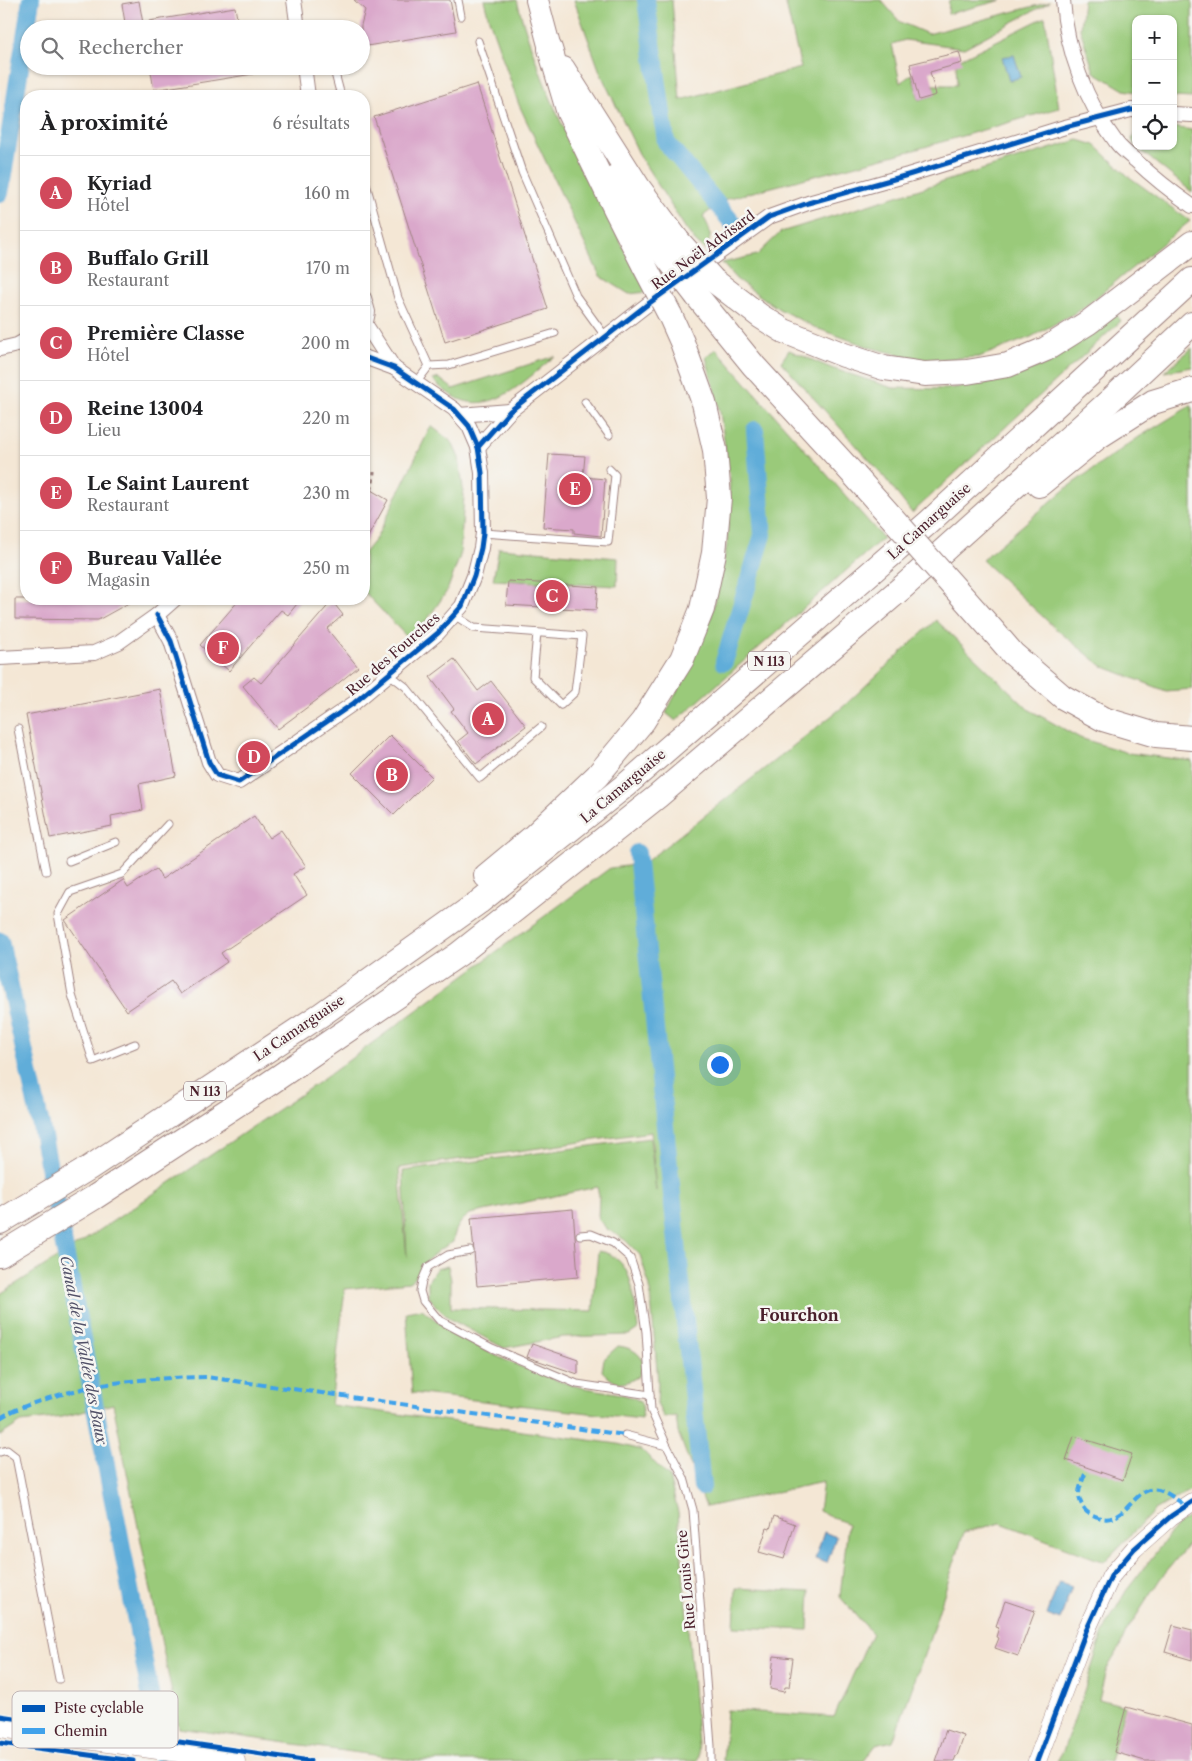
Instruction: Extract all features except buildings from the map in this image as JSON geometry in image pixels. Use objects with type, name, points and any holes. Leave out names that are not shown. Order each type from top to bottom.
[{"type":"highway","points":[[550,49],[578,108],[627,197],[671,246],[705,288],[754,366],[855,476],[1013,654],[1062,697],[1103,719],[1156,735],[1192,738]]},
{"type":"highway","points":[[322,1014],[532,837],[598,776],[643,722],[682,659],[702,610],[714,552],[719,498],[715,450],[704,403],[670,315],[569,113],[550,49]]},
{"type":"highway","points":[[705,288],[760,316],[784,331],[844,355],[884,368],[925,374],[967,372],[1008,365],[1046,349],[1089,322],[1192,243]]},
{"type":"highway","name":"La Camarguaise","points":[[7,1218],[89,1168],[322,1014],[479,902],[627,784],[929,522],[1192,280]]},
{"type":"highway","name":"La Camarguaise","points":[[10,1249],[95,1197],[267,1085],[459,954],[658,796],[904,586],[1113,398],[1192,324]]},
{"type":"highway","points":[[904,586],[974,538],[1098,437],[1153,402],[1192,390]]},
{"type":"main road","points":[[537,0],[550,49]]},
{"type":"street","points":[[294,0],[297,20]]},
{"type":"street","points":[[1063,0],[1071,51],[1085,88],[1100,116],[1117,143],[1158,181],[1192,206]]},
{"type":"street","points":[[305,75],[307,90]]},
{"type":"street","name":"Rue Noël Advisard","points":[[478,447],[510,411],[604,336],[769,216],[1100,116],[1132,111]]},
{"type":"street","points":[[1177,114],[1192,115]]},
{"type":"street","name":"Rue des Fourches","points":[[370,336],[394,368]]},
{"type":"street","points":[[0,349],[20,343]]},
{"type":"street","name":"Rue des Fourches","points":[[157,615],[171,641],[209,762],[217,775],[239,782],[354,703],[438,633],[462,606],[474,576],[483,533],[482,473],[478,447],[469,426],[454,409],[394,368],[370,359]]},
{"type":"street","points":[[459,415],[510,411]]},
{"type":"street","points":[[0,658],[94,652],[119,642],[168,605]]},
{"type":"street","points":[[1037,1761],[1086,1631],[1111,1576],[1134,1549],[1171,1516],[1192,1502]]},
{"type":"street","points":[[1026,1761],[1044,1739]]},
{"type":"street","points":[[148,1748],[236,1761]]},
{"type":"lane","points":[[458,0],[461,16]]},
{"type":"lane","points":[[478,41],[526,181],[576,296],[604,336]]},
{"type":"lane","points":[[336,75],[340,90]]},
{"type":"lane","points":[[370,198],[398,298],[429,366]]},
{"type":"lane","points":[[416,383],[429,366],[449,365],[555,333]]},
{"type":"lane","points":[[585,402],[609,435]]},
{"type":"lane","points":[[483,533],[608,542],[615,475],[609,469]]},
{"type":"lane","points":[[453,615],[474,628],[582,636],[575,692],[561,705],[533,676],[537,633]]},
{"type":"lane","points":[[389,674],[406,687],[480,778],[541,727]]},
{"type":"lane","points":[[18,729],[46,872]]},
{"type":"lane","points":[[135,1044],[93,1061],[72,995],[58,914],[70,892],[122,874],[168,824]]},
{"type":"lane","points":[[69,861],[116,842]]},
{"type":"lane","name":"Rue Louis Gire","points":[[580,1235],[591,1234],[614,1243],[630,1258],[639,1284],[646,1332],[651,1410],[684,1478],[693,1510],[711,1761]]},
{"type":"lane","points":[[470,1251],[448,1255],[428,1267],[420,1291],[423,1301],[439,1320],[492,1348],[577,1384],[650,1395]]},
{"type":"lane","points":[[624,1435],[668,1446]]},
{"type":"lane","points":[[0,1452],[7,1450],[16,1457],[59,1679]]},
{"type":"path","points":[[371,490],[374,472]]},
{"type":"green space","points":[[484,0],[517,0],[528,39],[557,113],[591,186],[647,292],[629,294],[600,276],[519,105]]},
{"type":"green space","points":[[574,0],[672,0],[680,100],[801,68],[785,0],[881,0],[900,22],[928,34],[1050,2],[964,48],[905,40],[892,44],[900,83],[912,74],[919,100],[935,95],[933,85],[957,85],[956,61],[1045,17],[1059,108],[914,150],[726,199],[703,216],[710,233],[705,250],[686,229],[641,158],[600,72]]},
{"type":"green space","points":[[949,0],[1002,0],[948,14]]},
{"type":"green space","points":[[1083,0],[1192,0],[1192,98],[1177,97],[1177,15],[1132,15],[1132,91],[1124,90],[1094,72],[1080,29]]},
{"type":"green space","points":[[1177,128],[1192,130],[1192,192],[1140,150],[1177,150]]},
{"type":"green space","points":[[1078,140],[1095,145],[1128,176],[1190,221],[1082,309],[1031,337],[979,357],[923,360],[872,348],[816,328],[779,309],[736,279],[722,263],[757,255],[781,232]]},
{"type":"green space","points":[[1116,314],[1121,321],[912,513],[881,473],[781,362],[789,350],[831,368],[893,388],[946,389],[994,382],[1043,365]]},
{"type":"green space","points":[[1192,348],[1192,367],[1164,372]]},
{"type":"green space","points":[[716,349],[883,538],[676,721],[666,713],[689,668],[711,618],[727,545],[730,480],[720,412],[706,357]]},
{"type":"green space","points":[[555,356],[512,391],[482,402],[466,401],[450,394],[433,380],[439,378],[453,389]]},
{"type":"green space","points":[[1192,406],[1192,689],[1166,691],[1102,666],[1056,629],[982,560],[1069,486],[1139,437]]},
{"type":"green space","points":[[431,426],[452,442],[459,458],[464,496],[460,556],[447,591],[427,620],[407,637],[370,598],[370,546],[377,537]]},
{"type":"green space","points":[[499,548],[618,558],[617,586],[493,580]]},
{"type":"green space","points":[[936,620],[1028,709],[1080,738],[1128,753],[1192,761],[1192,1489],[1155,1510],[1104,1562],[1001,1523],[964,1532],[930,1638],[893,1741],[876,1745],[864,1761],[723,1761],[727,1710],[834,1717],[872,1633],[840,1597],[848,1524],[819,1511],[823,1482],[706,1507],[678,1432],[676,1416],[664,1418],[657,1404],[658,1382],[650,1287],[640,1255],[625,1240],[607,1229],[598,1219],[599,1195],[597,1187],[470,1214],[458,1226],[453,1242],[439,1250],[423,1264],[418,1275],[409,1282],[345,1289],[331,1405],[618,1444],[642,1450],[669,1477],[678,1512],[699,1756],[697,1761],[417,1761],[179,1728],[178,1691],[171,1691],[113,1404],[62,1417],[21,1422],[0,1436],[0,1294],[85,1240],[322,1080],[610,868],[643,864],[844,706]],"holes":[[[651,1132],[656,1191],[650,1138],[403,1171],[407,1258],[399,1168]]]},
{"type":"green space","points":[[598,1251],[610,1255],[619,1261],[626,1270],[633,1293],[638,1329],[629,1335],[563,1337],[504,1348],[450,1319],[436,1306],[428,1295],[428,1281],[436,1269],[448,1266],[451,1280],[451,1308],[593,1311]]},
{"type":"green space","points":[[422,1309],[454,1333],[513,1364],[572,1385],[634,1398],[642,1405],[642,1419],[412,1393],[406,1312]]},
{"type":"green space","points":[[618,1346],[637,1353],[643,1364],[639,1376],[624,1383],[611,1380],[602,1371],[604,1359]]},
{"type":"green space","points":[[1192,1515],[1192,1540],[1160,1579],[1126,1632],[1119,1649],[1106,1670],[1099,1699],[1125,1706],[1110,1761],[1057,1761],[1063,1751],[1103,1633],[1114,1612],[1126,1591],[1177,1525]]},
{"type":"green space","points":[[736,1588],[810,1592],[808,1630],[734,1627]]},
{"type":"water","points":[[1014,55],[1021,77],[1009,81],[1002,57]]},
{"type":"water","points":[[824,1532],[836,1537],[827,1563],[815,1559]]},
{"type":"water","points":[[1059,1582],[1072,1586],[1060,1620],[1047,1615]]},
{"type":"waterway","name":"Canal de la Vallée des Baux","points":[[28,20],[31,0]]},
{"type":"waterway","points":[[646,0],[666,142],[735,226]]},
{"type":"waterway","name":"Canal de la Vallée des Baux","points":[[0,193],[20,68]]},
{"type":"waterway","points":[[724,662],[763,535],[755,430]]},
{"type":"waterway","points":[[637,853],[702,1487]]},
{"type":"waterway","name":"Canal de la Vallée des Baux","points":[[0,941],[41,1126],[150,1691]]},
{"type":"waterway","name":"Canal de la Vallée des Baux","points":[[161,1748],[163,1761]]},
{"type":"marked path","points":[[0,1418],[34,1403],[66,1393],[106,1384],[165,1378],[206,1377],[625,1435]]},
{"type":"marked path","points":[[1085,1474],[1080,1488],[1080,1500],[1086,1511],[1098,1517],[1106,1519],[1120,1514],[1143,1493],[1149,1490],[1164,1492],[1186,1506]]},
{"type":"cycle path","points":[[478,447],[510,411],[648,304],[769,217],[808,203],[908,175],[1065,127],[1132,110]]},
{"type":"cycle path","points":[[157,615],[171,641],[209,762],[217,775],[239,782],[354,703],[438,633],[462,606],[474,576],[483,533],[482,473],[478,447],[469,426],[454,409],[394,368],[370,359]]},
{"type":"cycle path","points":[[1037,1761],[1086,1631],[1111,1576],[1134,1549],[1171,1516],[1192,1502]]},
{"type":"cycle path","points":[[0,1716],[12,1718]]},
{"type":"cycle path","points":[[178,1742],[310,1761]]},
{"type":"cycle path","points":[[0,1743],[12,1745]]},
{"type":"cycle path","points":[[37,1748],[133,1761]]},
{"type":"place","name":"Le Saint Laurent","points":[[575,489]]},
{"type":"place","name":"Première Classe","points":[[552,596]]},
{"type":"place","name":"Bureau Vallée","points":[[223,648]]},
{"type":"place","name":"Kyriad","points":[[488,719]]},
{"type":"place","name":"Reine 13004","points":[[254,757]]},
{"type":"place","name":"Buffalo Grill","points":[[392,775]]},
{"type":"district","name":"Fourchon","points":[[799,1315]]}]
